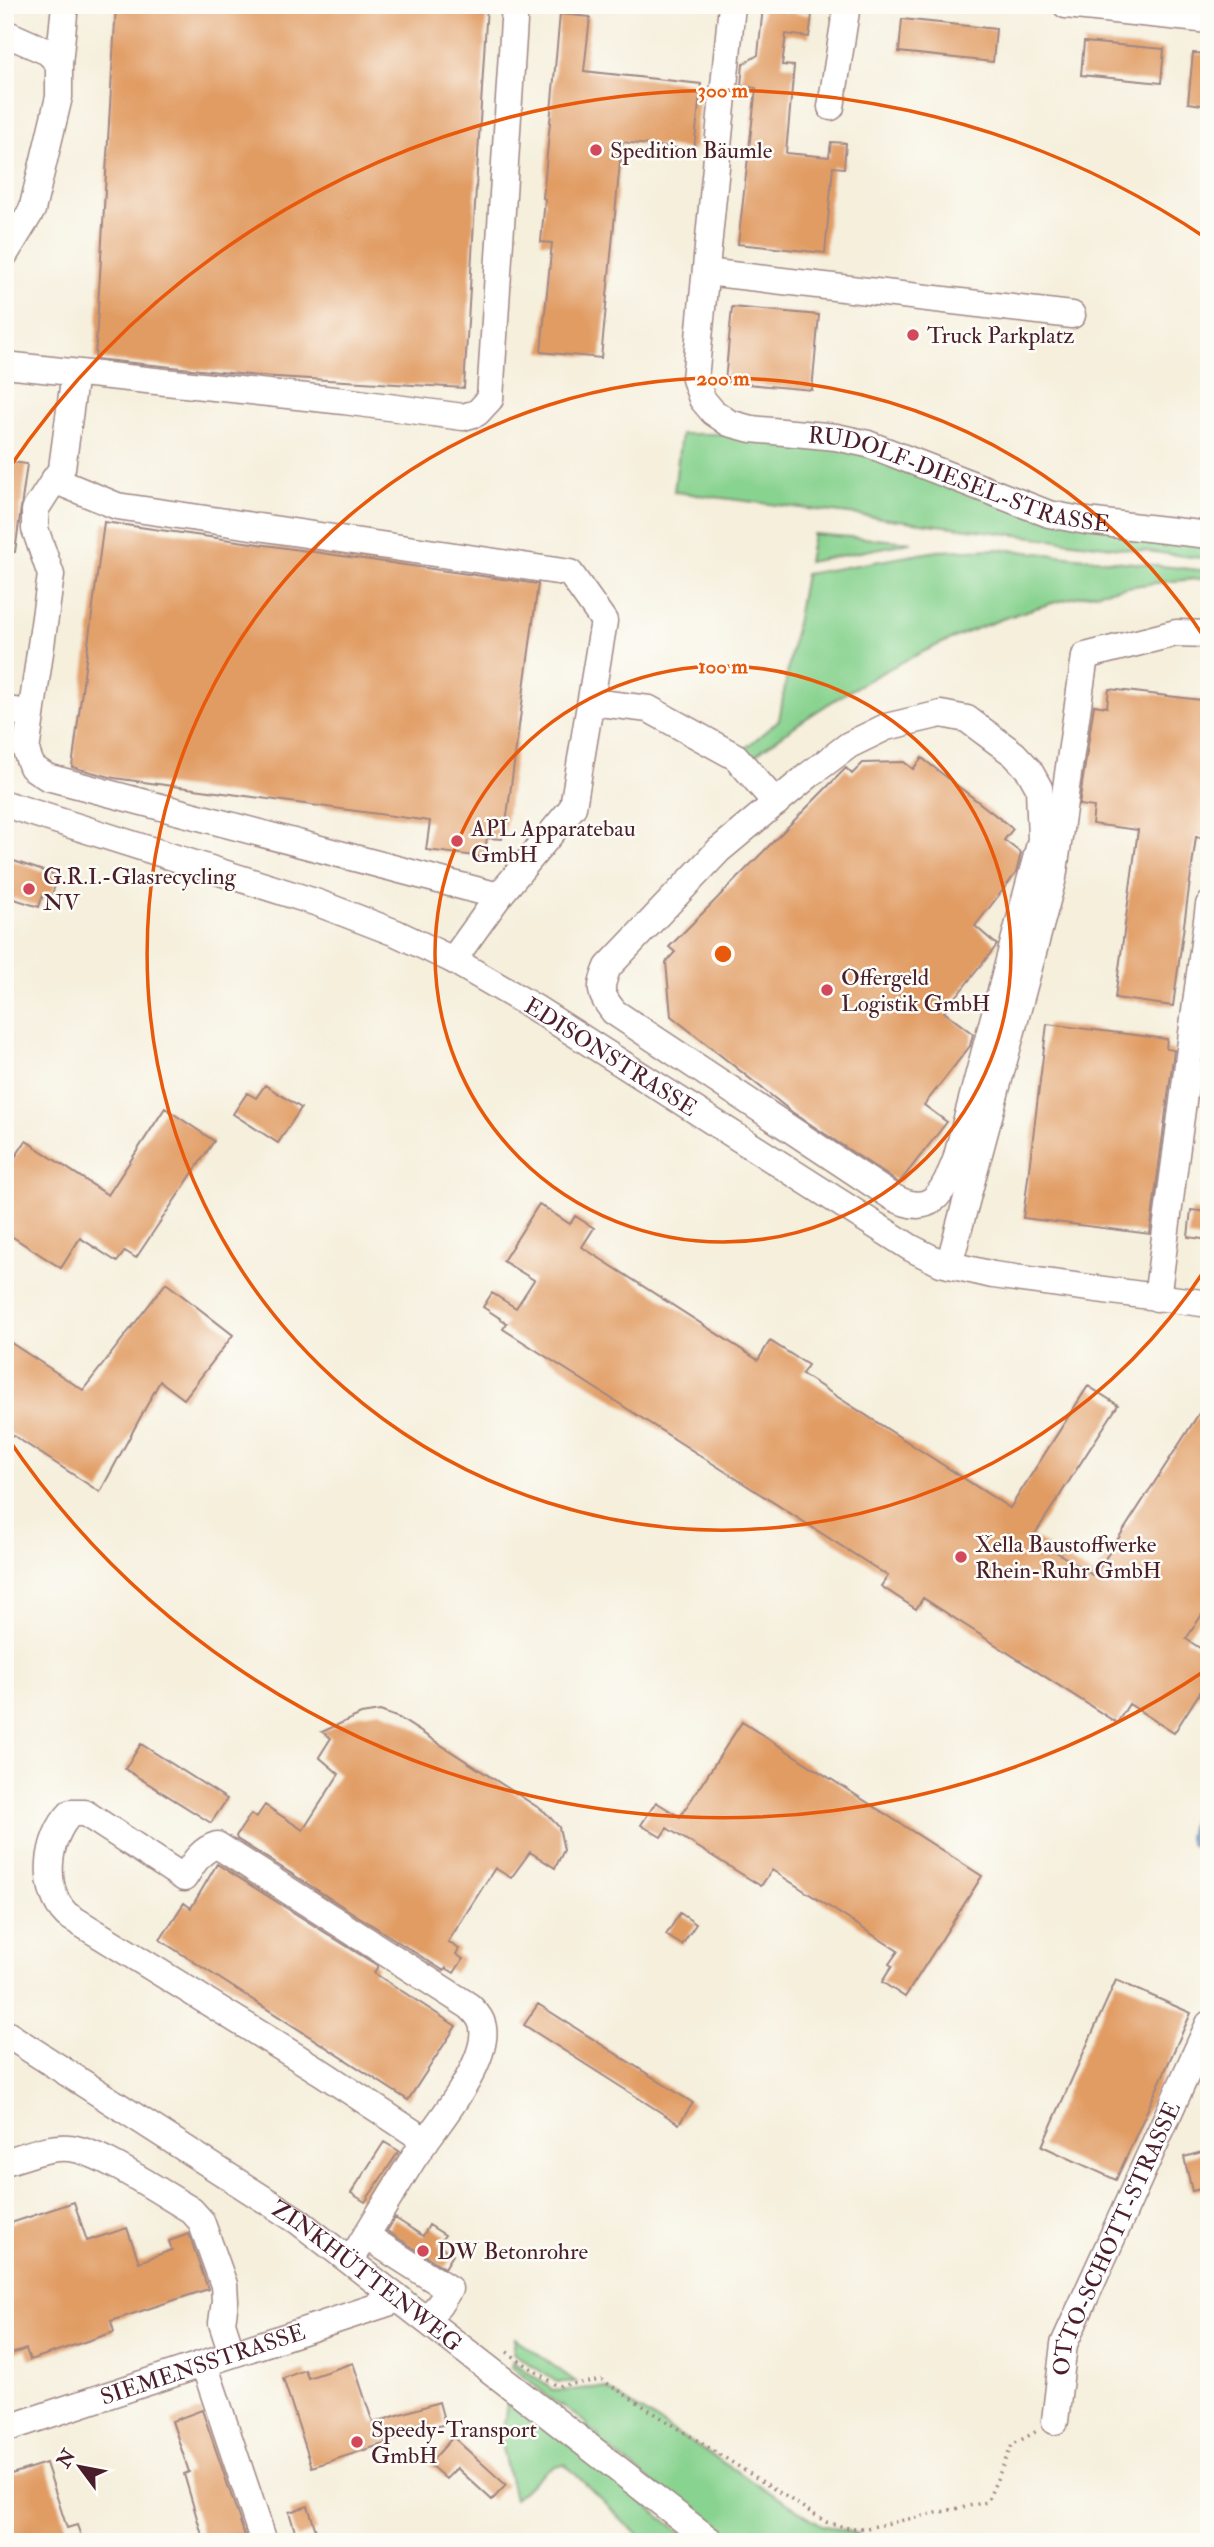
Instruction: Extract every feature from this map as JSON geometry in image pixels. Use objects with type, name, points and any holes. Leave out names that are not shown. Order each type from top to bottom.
[{"type":"street","points":[[5,254],[32,210],[58,97],[65,5]]},
{"type":"street","points":[[5,365],[344,401],[463,417],[477,413],[490,399],[515,5]]},
{"type":"street","points":[[732,5],[706,272],[1072,316]]},
{"type":"street","points":[[831,107],[847,5]]},
{"type":"street","points":[[1066,5],[1209,20]]},
{"type":"street","points":[[5,33],[48,52],[59,64]]},
{"type":"street","name":"RUDOLF-DIESEL-STRASSE","points":[[706,272],[695,379],[702,399],[713,412],[729,423],[751,429],[868,444],[1049,514],[1086,521],[1209,535]]},
{"type":"street","points":[[75,373],[62,468],[35,510],[35,529],[51,575],[26,751],[32,767],[47,777],[499,896]]},
{"type":"street","points":[[54,480],[117,506],[570,573],[604,621],[573,807],[499,896],[453,960]]},
{"type":"street","points":[[949,1265],[1053,878],[1085,656],[1176,633],[1209,634]]},
{"type":"street","points":[[591,702],[649,709],[736,757],[776,803]]},
{"type":"street","points":[[5,710],[31,713]]},
{"type":"street","points":[[941,714],[967,719],[995,740],[1029,770],[1039,788],[1041,840],[956,1160],[948,1181],[929,1203],[905,1204],[891,1196],[614,1012],[603,999],[600,985],[608,967],[620,953],[719,850],[776,803],[849,745],[886,727],[941,714]]},
{"type":"street","name":"EDISONSTRASSE","points":[[5,804],[318,903],[396,933],[453,960],[535,1008],[911,1248],[949,1265],[993,1275],[1209,1304]]},
{"type":"street","points":[[1157,1298],[1209,905]]},
{"type":"street","points":[[351,2260],[471,2073],[480,2053],[483,2026],[479,2015],[469,2006],[217,1845],[208,1847],[184,1878],[85,1813],[71,1813],[56,1834],[51,1856],[53,1894],[58,1906],[67,1915],[321,2072],[426,2141]]},
{"type":"street","name":"OTTO-SCHOTT-STRASSE","points":[[1055,2421],[1064,2344],[1209,2024]]},
{"type":"street","name":"ZINKHÜTTENWEG","points":[[5,2033],[298,2221],[712,2542]]},
{"type":"street","points":[[5,2162],[46,2149],[70,2148],[94,2154],[191,2210],[201,2221],[224,2284],[222,2323],[232,2354]]},
{"type":"street","points":[[366,2236],[449,2289],[426,2320]]},
{"type":"street","name":"SIEMENSSTRASSE","points":[[5,2429],[400,2299]]},
{"type":"street","points":[[204,2364],[264,2542]]},
{"type":"path","points":[[505,2351],[558,2385],[602,2380],[826,2522],[848,2528],[867,2528],[987,2502],[1012,2445],[1055,2421]]},
{"type":"green space","points":[[681,434],[732,434],[836,446],[1209,544],[1209,559],[674,492]]},
{"type":"green space","points":[[813,534],[912,542],[808,562]]},
{"type":"green space","points":[[999,549],[1209,571],[1209,578],[1140,585],[1089,594],[1028,610],[986,625],[944,642],[863,683],[786,732],[750,759],[742,751],[779,720],[805,574],[937,551]]},
{"type":"green space","points":[[515,2338],[576,2382],[557,2382],[513,2353]]},
{"type":"green space","points":[[512,2361],[553,2390],[606,2389],[822,2525],[859,2534],[840,2542],[731,2542],[597,2440],[599,2436],[587,2428],[588,2425],[512,2367]]},
{"type":"green space","points":[[508,2397],[693,2542],[645,2542],[565,2464],[550,2468],[514,2499],[501,2444]]},
{"type":"water","points":[[1200,1809],[1209,1811],[1209,1851],[1191,1845],[1188,1837],[1193,1814]]},
{"type":"building","points":[[116,5],[487,5],[464,388],[259,376],[95,359]]},
{"type":"building","points":[[763,7],[812,15],[809,37],[786,34],[782,65],[794,66],[786,153],[829,157],[831,142],[846,143],[844,168],[833,167],[825,253],[738,244],[756,88],[741,86],[743,64],[758,55]]},
{"type":"building","points":[[560,14],[590,17],[584,71],[701,84],[694,150],[622,142],[601,358],[541,352],[552,243],[541,242],[543,198]]},
{"type":"building","points":[[902,19],[996,29],[993,62],[899,52]]},
{"type":"building","points":[[1084,42],[1164,49],[1161,83],[1081,75]]},
{"type":"building","points":[[1193,53],[1209,54],[1209,106],[1188,103]]},
{"type":"building","points":[[732,307],[819,315],[812,390],[725,382]]},
{"type":"building","points":[[5,461],[27,464],[15,552],[5,552]]},
{"type":"building","points":[[104,522],[538,584],[502,839],[487,838],[484,857],[426,850],[430,821],[114,778],[72,767]]},
{"type":"building","points":[[1109,689],[1209,701],[1207,839],[1196,837],[1173,1006],[1115,998],[1138,830],[1092,824],[1094,807],[1079,805],[1094,705],[1107,707]]},
{"type":"building","name":"Offergeld Logistik GmbH","points":[[922,758],[1013,829],[1004,840],[1021,853],[1016,873],[975,926],[997,945],[944,1012],[973,1034],[970,1046],[924,1105],[947,1122],[899,1183],[792,1112],[671,1016],[666,962],[675,952],[669,947],[846,768],[852,774],[863,763],[904,762],[913,769]]},
{"type":"building","name":"G.R.I.-Glasrecycling NV","points":[[5,858],[58,876],[51,898],[43,895],[39,907],[5,896]]},
{"type":"building","points":[[1047,1024],[1167,1039],[1166,1049],[1174,1050],[1150,1234],[1023,1218]]},
{"type":"building","points":[[265,1085],[301,1108],[278,1143],[233,1114],[247,1093],[256,1098]]},
{"type":"building","points":[[165,1108],[214,1141],[136,1258],[125,1251],[117,1262],[80,1238],[61,1268],[5,1232],[5,1172],[26,1141],[108,1195]]},
{"type":"building","name":"Xella Baustoffwerke Rhein-Ruhr GmbH","points":[[539,1204],[570,1224],[575,1216],[594,1228],[582,1247],[758,1360],[770,1341],[808,1365],[802,1374],[1010,1508],[1088,1386],[1118,1405],[1033,1537],[1094,1576],[1209,1398],[1209,1604],[1186,1639],[1209,1654],[1209,1678],[1174,1733],[1129,1704],[1117,1723],[923,1598],[916,1609],[881,1586],[888,1576],[503,1329],[507,1323],[483,1307],[492,1293],[516,1308],[534,1280],[503,1261]]},
{"type":"building","points":[[1191,1210],[1209,1212],[1209,1240],[1188,1237]]},
{"type":"building","points":[[166,1283],[233,1335],[184,1399],[160,1381],[100,1492],[5,1430],[5,1339],[83,1390]]},
{"type":"building","points":[[380,1711],[399,1718],[545,1812],[559,1827],[564,1850],[555,1868],[530,1852],[511,1878],[495,1868],[448,1942],[459,1949],[456,1954],[463,1959],[454,1973],[446,1968],[444,1971],[236,1836],[251,1814],[256,1818],[265,1805],[303,1830],[339,1774],[319,1757],[331,1738],[322,1732],[361,1714]]},
{"type":"building","points":[[742,1722],[982,1876],[905,1997],[882,1982],[898,1951],[772,1870],[761,1886],[667,1828],[661,1837],[641,1825],[656,1802],[680,1817]]},
{"type":"building","points":[[141,1744],[227,1799],[211,1823],[125,1769]]},
{"type":"building","points":[[217,1864],[378,1966],[374,1973],[456,2026],[408,2100],[160,1940],[184,1903],[191,1908]]},
{"type":"building","points":[[680,1913],[696,1924],[682,1945],[666,1935]]},
{"type":"building","points":[[1116,1980],[1191,2013],[1116,2180],[1042,2146]]},
{"type":"building","points":[[538,2004],[693,2103],[679,2124],[524,2025]]},
{"type":"building","points":[[384,2142],[399,2151],[365,2202],[351,2193]]},
{"type":"building","points":[[1209,2150],[1209,2187],[1192,2191],[1184,2157]]},
{"type":"building","points":[[74,2202],[87,2241],[127,2228],[139,2262],[172,2250],[169,2241],[189,2234],[208,2289],[111,2321],[114,2332],[30,2360],[26,2349],[5,2356],[5,2225]]},
{"type":"building","points":[[395,2218],[423,2236],[429,2225],[445,2235],[438,2245],[453,2255],[445,2268],[387,2231]]},
{"type":"building","points":[[353,2363],[373,2423],[439,2402],[445,2424],[312,2467],[283,2378],[305,2370],[308,2378]]},
{"type":"building","points":[[202,2410],[247,2542],[204,2542],[184,2474],[189,2472],[172,2421]]},
{"type":"building","points":[[453,2437],[506,2485],[492,2500],[457,2468],[446,2479],[429,2464]]},
{"type":"building","points":[[46,2463],[67,2528],[77,2525],[83,2542],[5,2542],[5,2476]]},
{"type":"building","points":[[308,2506],[316,2531],[297,2538],[289,2512]]},
{"type":"place","name":"Spedition Bäumle","points":[[596,150]]},
{"type":"place","name":"Truck Parkplatz","points":[[913,335]]},
{"type":"place","name":"APL Apparatebau GmbH","points":[[457,841]]},
{"type":"place","name":"G.R.I.-Glasrecycling NV","points":[[29,889]]},
{"type":"place","name":"Offergeld Logistik GmbH","points":[[827,990]]},
{"type":"place","name":"Xella Baustoffwerke Rhein-Ruhr GmbH","points":[[961,1557]]},
{"type":"place","name":"DW Betonrohre","points":[[423,2251]]},
{"type":"place","name":"Speedy-Transport GmbH","points":[[357,2442]]}]
